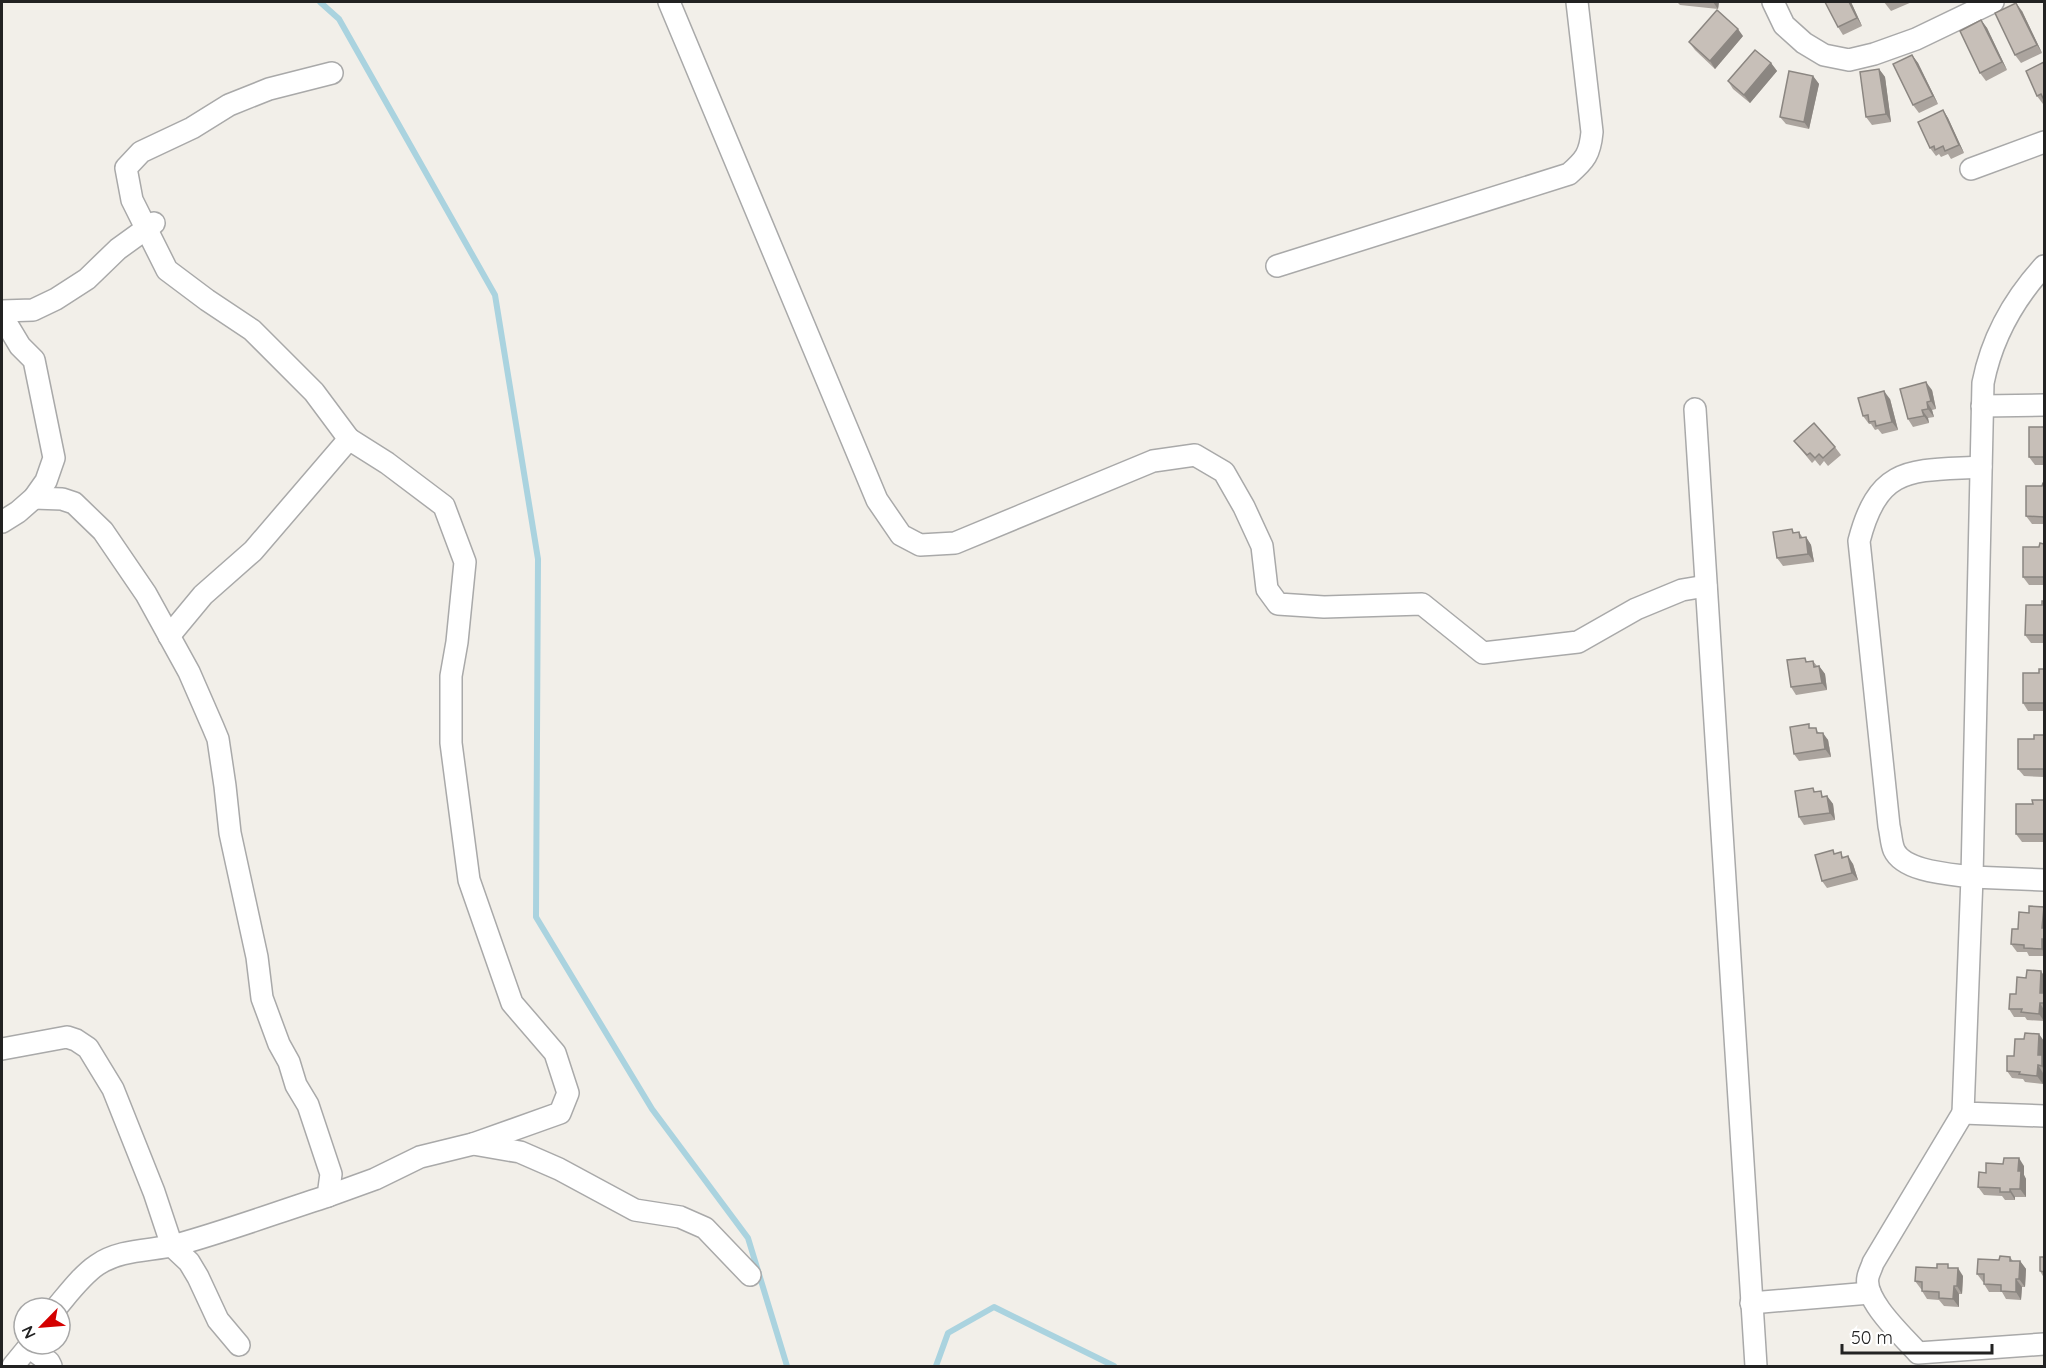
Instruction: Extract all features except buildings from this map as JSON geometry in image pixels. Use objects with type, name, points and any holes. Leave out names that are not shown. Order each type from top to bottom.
[{"type":"street","points":[[669,2],[877,500],[901,535],[920,545],[955,543],[1153,461],[1195,455],[1224,472],[1244,507],[1262,546],[1267,589],[1278,604],[1324,607],[1422,604],[1483,652],[1578,642],[1636,609],[1682,590],[1707,586]]},
{"type":"street","points":[[1277,266],[1569,174],[1584,162],[1591,147],[1592,132],[1577,2]]},
{"type":"street","points":[[1773,2],[1784,25],[1804,43],[1824,56],[1849,60],[1916,39],[1985,3]]},
{"type":"street","points":[[67,1296],[97,1265],[115,1257],[143,1249],[172,1246],[328,1196],[375,1179],[420,1157],[473,1144],[560,1113],[568,1093],[555,1053],[512,1003],[470,880],[452,743],[452,676],[465,562],[444,506],[387,463],[349,440],[314,392],[252,330],[167,270],[150,226],[132,200],[126,168],[141,152],[192,128],[229,105],[269,89],[332,73]]},
{"type":"street","points":[[1971,169],[2044,142]]},
{"type":"street","points":[[2,522],[34,498],[46,481],[54,458],[34,360],[20,346],[2,313],[33,310],[56,299],[87,279],[118,249],[150,226]]},
{"type":"street","points":[[2044,266],[2025,286],[2007,314],[1988,361],[1983,382],[1972,877],[1963,1113],[1873,1263],[1867,1278],[1870,1293],[1876,1305],[1916,1360],[2044,1344]]},
{"type":"street","points":[[1982,406],[2044,405]]},
{"type":"street","points":[[1695,409],[1756,1366]]},
{"type":"street","points":[[169,636],[203,595],[253,551],[349,440]]},
{"type":"street","points":[[52,464],[74,503],[103,531],[146,594],[189,672],[218,739],[230,833],[257,957],[262,998],[279,1044],[289,1062],[296,1085],[308,1104],[331,1174],[328,1196]]},
{"type":"street","points":[[1981,467],[1910,472],[1891,481],[1876,498],[1865,517],[1859,542],[1889,826],[1895,852],[1908,863],[1934,872],[1972,877],[2044,880]]},
{"type":"street","points":[[34,498],[62,499],[74,503]]},
{"type":"street","points":[[2,1049],[67,1036],[88,1048],[113,1089],[154,1192],[172,1246],[189,1262],[218,1320],[238,1345]]},
{"type":"street","points":[[1963,1113],[2044,1116]]},
{"type":"street","points":[[473,1144],[520,1152],[559,1169],[635,1210],[680,1217],[705,1228],[750,1275]]},
{"type":"street","points":[[1751,1303],[1870,1293]]},
{"type":"waterway","points":[[320,2],[339,19],[495,295],[538,559],[536,917],[652,1109],[748,1238],[787,1366]]},
{"type":"waterway","points":[[936,1366],[948,1333],[994,1307],[1114,1366]]}]
